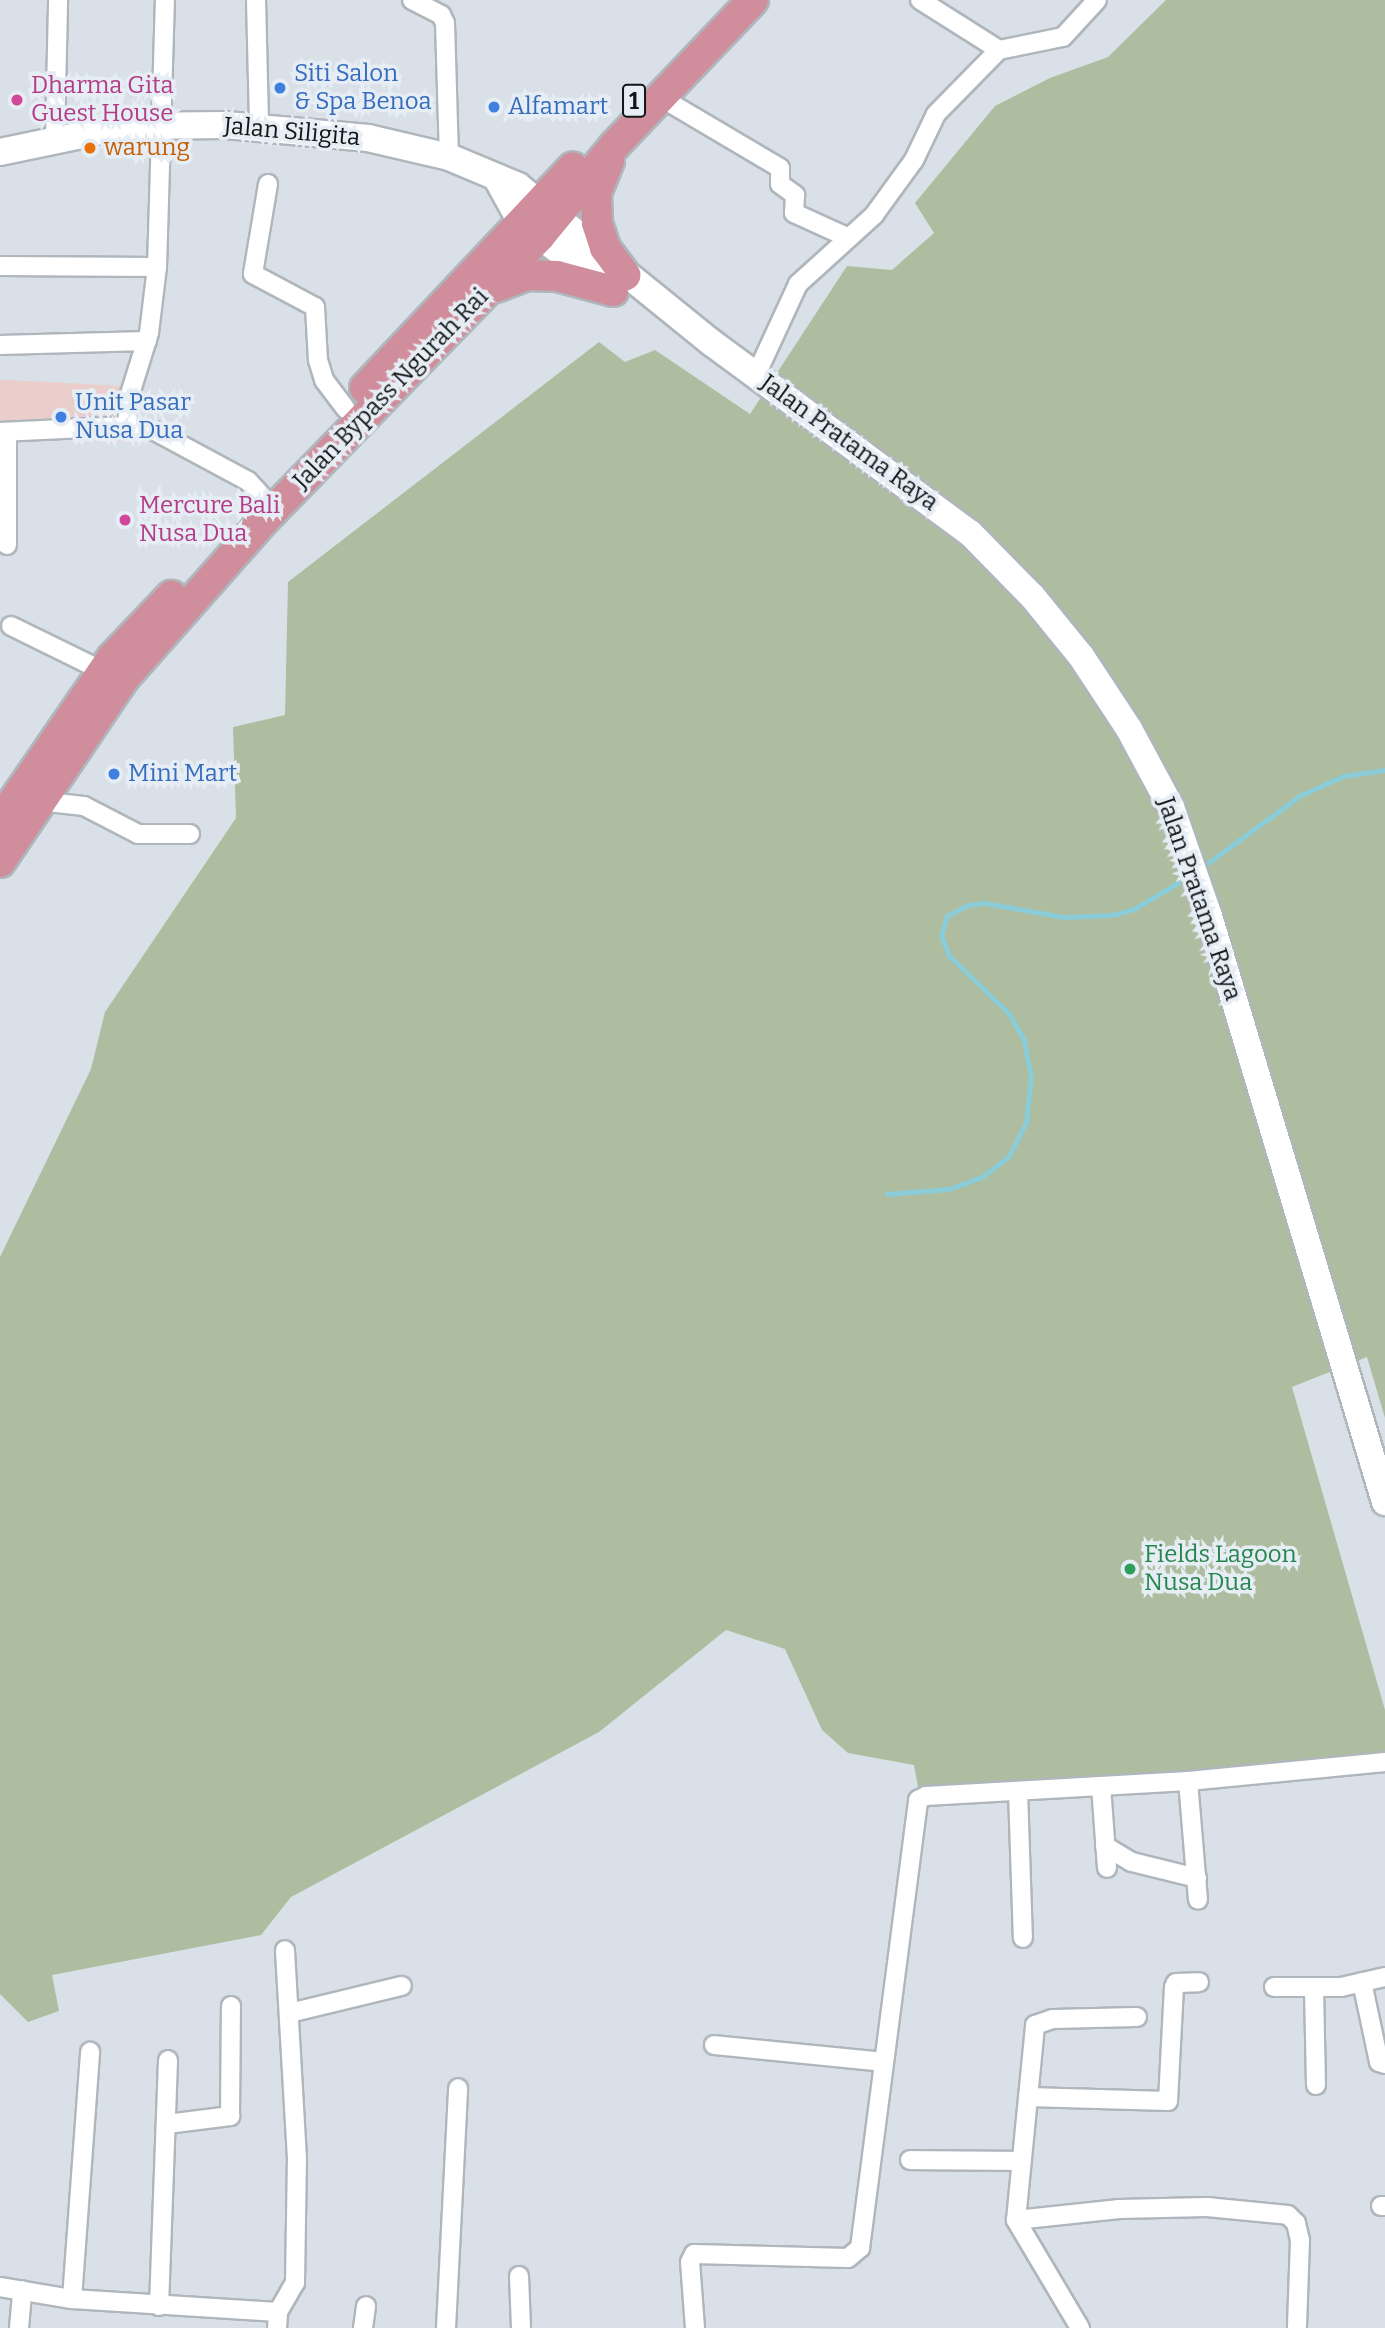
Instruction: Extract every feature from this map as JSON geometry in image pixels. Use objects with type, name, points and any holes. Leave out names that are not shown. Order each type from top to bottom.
[{"type":"highway","name":"Jalan Bypass Ngurah Rai","points":[[0,862],[125,677],[264,520],[487,292],[539,219],[728,0]]},
{"type":"highway","name":"Jalan Bypass Ngurah Rai","points":[[0,821],[103,671],[346,409],[615,145],[753,0]]},
{"type":"highway","points":[[487,292],[528,275],[619,283],[597,223],[596,194],[615,145]]},
{"type":"main road","name":"Jalan Siligita","points":[[0,152],[55,137],[164,125],[259,127],[368,138],[449,158],[496,177],[539,219]]},
{"type":"main road","name":"Jalan Pratama Raya","points":[[539,219],[619,283],[712,343],[970,533],[1032,596],[1081,656],[1129,730],[1171,807],[1189,856],[1385,1502]]},
{"type":"street","points":[[55,137],[58,0]]},
{"type":"street","points":[[127,426],[130,394],[147,341],[157,267],[164,125],[165,0]]},
{"type":"street","points":[[256,0],[259,127]]},
{"type":"street","points":[[412,0],[441,15],[446,23],[449,158]]},
{"type":"street","points":[[920,0],[999,50]]},
{"type":"street","points":[[756,375],[798,284],[874,215],[906,171],[936,114],[999,50],[1063,37],[1097,0]]},
{"type":"street","points":[[660,97],[780,168],[780,184],[795,195],[794,213],[848,237]]},
{"type":"street","points":[[268,184],[253,274],[315,307],[317,360],[324,380],[346,409]]},
{"type":"street","points":[[0,266],[157,267]]},
{"type":"street","points":[[0,345],[147,341]]},
{"type":"street","points":[[7,545],[4,432],[127,426],[163,434],[248,481],[263,497]]},
{"type":"street","points":[[11,626],[103,671]]},
{"type":"street","points":[[39,801],[84,806],[138,834],[190,834]]},
{"type":"street","points":[[695,2328],[690,2262],[694,2254],[848,2258],[860,2248],[918,1801],[926,1796],[1188,1781],[1385,1762]]},
{"type":"street","points":[[1188,1781],[1198,1900]]},
{"type":"street","points":[[1101,1786],[1107,1868]]},
{"type":"street","points":[[1017,1791],[1023,1938]]},
{"type":"street","points":[[1105,1846],[1132,1862],[1197,1878]]},
{"type":"street","points":[[0,2287],[72,2299],[277,2320],[295,2283],[297,2159],[285,1950]]},
{"type":"street","points":[[1274,1987],[1314,1989],[1385,1978]]},
{"type":"street","points":[[1028,2097],[1168,2101],[1174,1987],[1176,1983],[1199,1982]]},
{"type":"street","points":[[1362,1982],[1379,2062],[1385,2064]]},
{"type":"street","points":[[290,2013],[402,1986]]},
{"type":"street","points":[[1314,1989],[1316,2085]]},
{"type":"street","points":[[166,2124],[230,2116],[231,2006]]},
{"type":"street","points":[[1080,2328],[1016,2220],[1019,2161],[1038,2021],[1137,2017]]},
{"type":"street","points":[[714,2045],[883,2062]]},
{"type":"street","points":[[72,2299],[90,2052]]},
{"type":"street","points":[[159,2306],[169,2060]]},
{"type":"street","points":[[446,2328],[458,2088]]},
{"type":"street","points":[[910,2160],[1019,2161]]},
{"type":"street","points":[[1016,2220],[1119,2209],[1195,2207],[1288,2215],[1296,2223],[1300,2240],[1297,2328]]},
{"type":"street","points":[[519,2276],[521,2328]]},
{"type":"street","points":[[19,2328],[22,2290]]},
{"type":"street","points":[[363,2328],[366,2306]]},
{"type":"shaded area","name":"Unit Pasar Nusa Dua","points":[[0,380],[123,386],[120,442],[0,436]]},
{"type":"green space","points":[[1166,0],[1385,0],[1385,1418],[1367,1357],[1292,1387],[1385,1710],[1385,1764],[1065,1783],[918,1787],[914,1765],[848,1753],[822,1730],[785,1649],[726,1630],[599,1732],[291,1897],[261,1935],[52,1975],[59,2011],[28,2022],[0,1994],[0,1257],[91,1069],[105,1012],[236,818],[233,727],[285,715],[288,582],[599,342],[625,362],[655,350],[750,414],[847,266],[892,270],[934,233],[915,203],[995,106],[1050,78],[1108,57]]},
{"type":"waterway","points":[[1201,868],[1301,795],[1344,776],[1385,770]]},
{"type":"waterway","points":[[887,1194],[949,1189],[982,1177],[1009,1156],[1026,1122],[1031,1077],[1024,1040],[1009,1014],[949,956],[941,935],[947,916],[968,905],[985,903],[1063,917],[1112,915],[1134,909],[1185,879]]},
{"type":"place","name":"Siti Salon & Spa Benoa","points":[[280,88]]},
{"type":"place","name":"Dharma Gita Guest House","points":[[17,100]]},
{"type":"place","name":"Alfamart","points":[[494,107]]},
{"type":"place","name":"warung","points":[[90,148]]},
{"type":"place","name":"Unit Pasar Nusa Dua","points":[[61,417]]},
{"type":"place","name":"Mercure Bali Nusa Dua","points":[[125,520]]},
{"type":"place","name":"Mini Mart","points":[[114,774]]},
{"type":"place","name":"Fields Lagoon Nusa Dua","points":[[1130,1569]]}]
